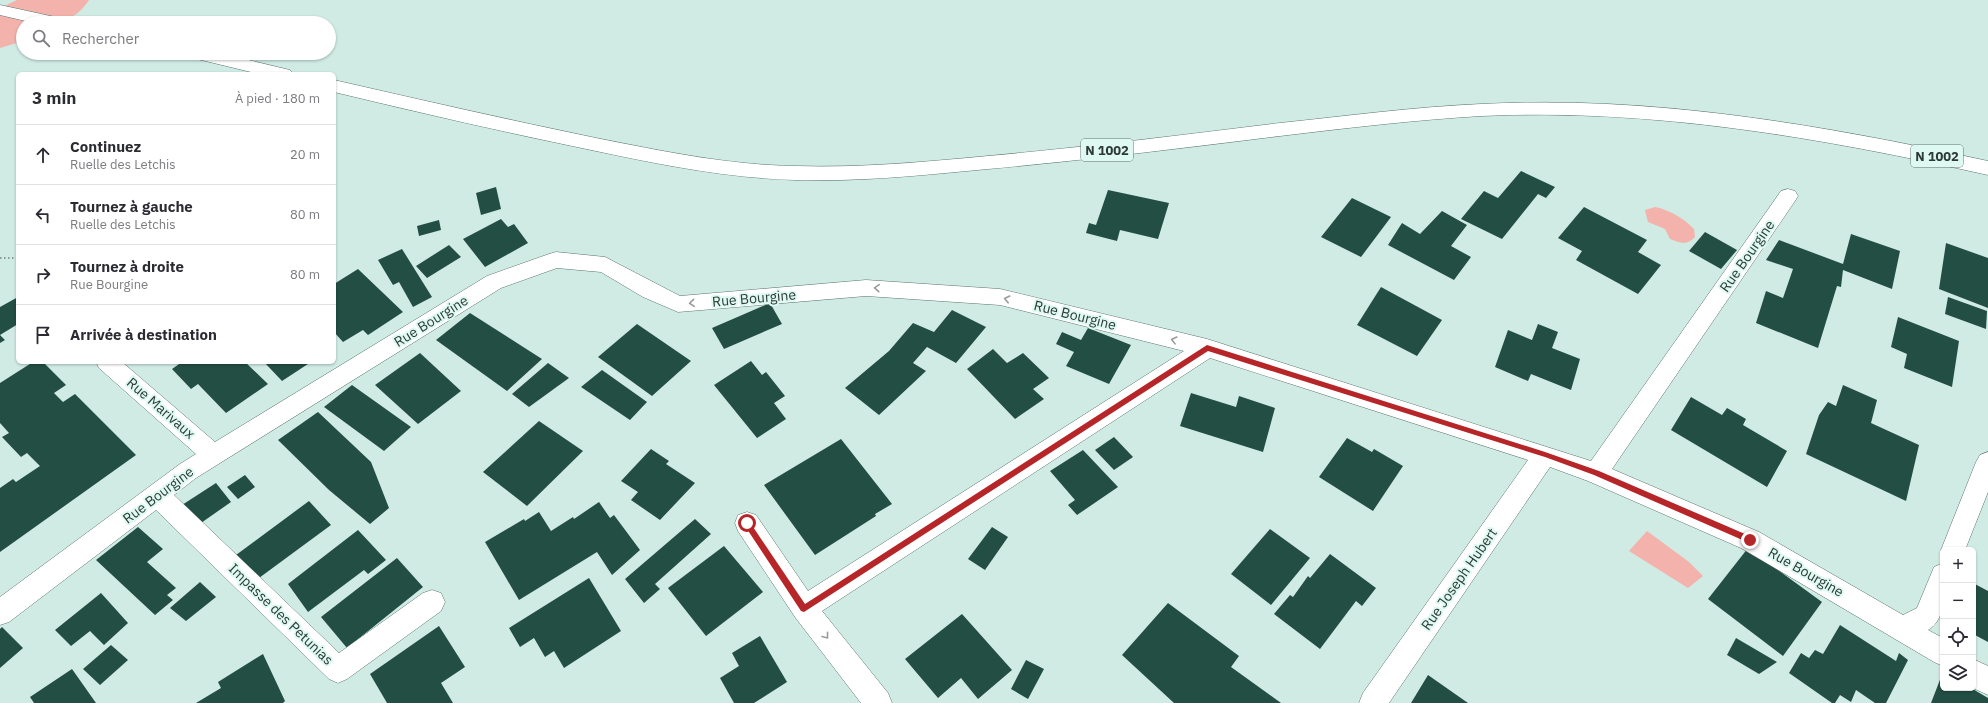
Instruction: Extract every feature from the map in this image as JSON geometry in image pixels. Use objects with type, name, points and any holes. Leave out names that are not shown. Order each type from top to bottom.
[{"type":"street","points":[[0,10],[27,16]]},
{"type":"street","points":[[225,60],[276,72]]},
{"type":"street","name":"N 1002","points":[[336,86],[595,145],[676,161],[769,172],[880,172],[1012,160],[1399,116],[1504,109],[1606,110],[1690,116],[1788,128],[1886,145],[1988,168]]},
{"type":"street","name":"Rue Bourgine","points":[[1596,473],[1788,196]]},
{"type":"street","name":"Rue Bourgine","points":[[0,614],[188,471],[494,282],[556,260],[605,266],[650,291],[678,304],[866,288],[1000,297],[1207,348],[1545,455],[1596,473],[1750,540],[1940,652]]},
{"type":"street","points":[[804,608],[1207,348]]},
{"type":"street","name":"Rue Marivaux","points":[[109,364],[214,455]]},
{"type":"street","name":"Rue Joseph Hubert","points":[[1373,703],[1545,455]]},
{"type":"street","points":[[1954,547],[1988,462]]},
{"type":"street","name":"Impasse des Petunias","points":[[157,495],[338,670],[432,602]]},
{"type":"street","points":[[747,523],[804,608],[878,703]]},
{"type":"street","points":[[1903,629],[1926,618],[1940,583]]},
{"type":"street","points":[[1976,674],[1988,682]]},
{"type":"path","points":[[0,258],[16,258]]},
{"type":"shaded area","points":[[1655,207],[1671,212],[1685,221],[1694,229],[1695,237],[1686,243],[1677,242],[1670,239],[1665,229],[1648,222],[1645,210]]},
{"type":"shaded area","points":[[1647,531],[1689,562],[1703,576],[1688,588],[1629,551]]},
{"type":"building","points":[[1521,171],[1555,187],[1546,198],[1538,194],[1502,239],[1461,219],[1484,191],[1498,198]]},
{"type":"building","points":[[496,187],[501,209],[481,215],[476,193]]},
{"type":"building","points":[[1108,190],[1169,203],[1158,239],[1120,230],[1117,241],[1086,233],[1089,223],[1096,225]]},
{"type":"building","points":[[1352,198],[1391,217],[1361,257],[1321,237]]},
{"type":"building","points":[[1584,207],[1647,240],[1638,252],[1661,265],[1638,294],[1576,260],[1582,251],[1558,238]]},
{"type":"building","points":[[1442,211],[1467,225],[1451,246],[1471,257],[1454,280],[1388,245],[1402,223],[1420,234]]},
{"type":"building","points":[[501,219],[508,227],[514,224],[528,243],[485,267],[463,239]]},
{"type":"building","points":[[439,220],[441,230],[419,236],[417,226]]},
{"type":"building","points":[[1705,232],[1737,250],[1721,269],[1689,251]]},
{"type":"building","points":[[1851,234],[1900,251],[1892,289],[1843,270],[1841,287],[1837,286],[1818,348],[1756,323],[1766,291],[1783,298],[1793,269],[1766,260],[1779,240],[1843,264]]},
{"type":"building","points":[[1946,243],[1988,258],[1988,308],[1939,289]]},
{"type":"building","points":[[449,245],[461,257],[427,278],[416,266]]},
{"type":"building","points":[[402,249],[432,297],[413,307],[399,282],[393,285],[378,260]]},
{"type":"building","points":[[358,269],[403,312],[368,335],[363,330],[343,342],[336,334],[336,283]]},
{"type":"building","points":[[1381,287],[1442,320],[1417,356],[1357,325]]},
{"type":"building","points":[[1948,297],[1987,311],[1986,329],[1945,314]]},
{"type":"building","points":[[16,298],[16,325],[0,335],[0,307]]},
{"type":"building","points":[[770,303],[782,324],[724,349],[712,328]]},
{"type":"building","points":[[952,310],[986,327],[956,363],[927,347],[913,363],[926,371],[879,415],[845,388],[889,351],[913,323],[934,332]]},
{"type":"building","points":[[470,313],[542,359],[507,391],[436,340]]},
{"type":"building","points":[[1898,317],[1959,341],[1952,387],[1904,368],[1907,354],[1891,347]]},
{"type":"building","points":[[637,324],[691,361],[652,396],[598,357]]},
{"type":"building","points":[[1538,324],[1558,332],[1552,348],[1580,359],[1571,390],[1531,374],[1528,381],[1495,367],[1508,330],[1532,340]]},
{"type":"building","points":[[1088,328],[1131,345],[1109,384],[1066,366],[1074,352],[1056,344],[1062,332],[1081,340]]},
{"type":"building","points":[[0,335],[5,340],[0,343]]},
{"type":"building","points":[[993,349],[1007,363],[1023,353],[1049,378],[1033,389],[1044,399],[1015,419],[967,369]]},
{"type":"building","points":[[420,353],[461,391],[418,424],[375,385]]},
{"type":"building","points":[[751,361],[762,375],[766,372],[785,396],[774,403],[786,419],[757,438],[714,385]]},
{"type":"building","points":[[548,363],[569,378],[529,407],[512,394]]},
{"type":"building","points":[[30,364],[45,364],[66,385],[54,393],[63,402],[75,394],[136,455],[0,552],[0,488],[13,479],[16,482],[40,466],[27,453],[21,457],[2,437],[9,433],[0,423],[0,383]]},
{"type":"building","points":[[179,364],[247,364],[268,384],[226,413],[198,384],[191,389],[172,369]]},
{"type":"building","points":[[266,364],[308,364],[282,381]]},
{"type":"building","points":[[602,370],[647,402],[630,420],[581,387]]},
{"type":"building","points":[[352,385],[411,427],[384,451],[324,407]]},
{"type":"building","points":[[1843,385],[1877,400],[1871,423],[1919,445],[1906,501],[1806,454],[1819,415],[1828,402],[1836,406]]},
{"type":"building","points":[[1191,393],[1236,407],[1239,396],[1275,408],[1263,452],[1180,426]]},
{"type":"building","points":[[1691,397],[1722,415],[1727,408],[1746,419],[1743,425],[1787,451],[1767,487],[1671,430]]},
{"type":"building","points":[[318,412],[371,462],[389,508],[370,524],[329,490],[278,440]]},
{"type":"building","points":[[539,421],[583,451],[527,506],[483,472]]},
{"type":"building","points":[[1114,437],[1133,457],[1114,470],[1095,450]]},
{"type":"building","points":[[1347,438],[1372,452],[1374,449],[1403,466],[1373,511],[1319,477]]},
{"type":"building","points":[[841,439],[892,504],[815,555],[764,485]]},
{"type":"building","points":[[651,449],[669,461],[666,464],[695,483],[660,520],[631,500],[638,492],[621,481]]},
{"type":"building","points":[[1083,450],[1118,487],[1077,515],[1068,505],[1075,500],[1050,471]]},
{"type":"building","points":[[245,475],[255,487],[238,499],[227,487]]},
{"type":"building","points":[[216,483],[231,502],[201,523],[182,505]]},
{"type":"building","points":[[309,501],[331,525],[259,578],[236,555]]},
{"type":"building","points":[[599,502],[610,518],[614,515],[640,550],[612,575],[597,552],[519,600],[485,542],[539,512],[551,531],[573,517],[574,519]]},
{"type":"building","points":[[695,519],[711,534],[655,584],[660,589],[644,603],[625,579]]},
{"type":"building","points":[[138,527],[163,549],[147,562],[176,588],[167,595],[173,600],[155,615],[96,560]]},
{"type":"building","points":[[992,527],[1008,537],[985,570],[968,559]]},
{"type":"building","points":[[1270,529],[1310,558],[1271,605],[1231,574]]},
{"type":"building","points":[[358,530],[386,560],[368,574],[364,570],[308,612],[288,584]]},
{"type":"building","points":[[724,546],[763,592],[706,636],[668,588]]},
{"type":"building","points":[[1748,548],[1822,602],[1783,656],[1708,599]]},
{"type":"building","points":[[1330,554],[1376,588],[1362,606],[1356,601],[1320,649],[1274,614],[1290,595],[1293,597],[1308,576],[1310,578]]},
{"type":"building","points":[[397,558],[423,587],[347,648],[321,617]]},
{"type":"building","points":[[589,578],[621,631],[564,668],[554,651],[545,657],[534,638],[520,647],[509,628]]},
{"type":"building","points":[[200,582],[216,597],[186,621],[170,608]]},
{"type":"building","points":[[1976,585],[1988,591],[1988,642],[1976,636]]},
{"type":"building","points":[[101,593],[128,623],[104,645],[90,631],[71,646],[55,630]]},
{"type":"building","points":[[1168,603],[1239,656],[1231,667],[1281,703],[1174,703],[1122,655]]},
{"type":"building","points":[[962,614],[1012,670],[978,699],[961,678],[938,698],[905,659]]},
{"type":"building","points":[[1840,625],[1896,661],[1899,653],[1908,660],[1886,703],[1875,703],[1856,690],[1851,702],[1840,695],[1835,703],[1832,703],[1789,673],[1801,653],[1809,658],[1815,650],[1823,654]]},
{"type":"building","points":[[439,626],[465,667],[441,683],[453,703],[387,703],[370,674]]},
{"type":"building","points":[[2,627],[23,648],[0,668],[0,629]]},
{"type":"building","points":[[760,636],[787,682],[754,703],[734,703],[720,678],[739,666],[732,653]]},
{"type":"building","points":[[1736,638],[1777,662],[1759,674],[1727,655]]},
{"type":"building","points":[[111,645],[128,660],[100,685],[83,669]]},
{"type":"building","points":[[263,654],[285,701],[283,703],[196,703],[221,688],[218,682]]},
{"type":"building","points":[[1026,660],[1044,669],[1028,699],[1011,689]]},
{"type":"building","points":[[72,669],[96,703],[34,703],[30,697]]},
{"type":"building","points":[[1428,675],[1468,703],[1411,703]]},
{"type":"building","points":[[1940,680],[1940,691],[1976,691],[1988,698],[1988,703],[1931,703]]},
{"type":"waterway","points":[[29,16],[62,0]]},
{"type":"waterway","points":[[0,30],[16,22]]},
{"type":"route","points":[[747,523],[804,608],[1207,348],[1545,455],[1596,473],[1750,540]]}]
